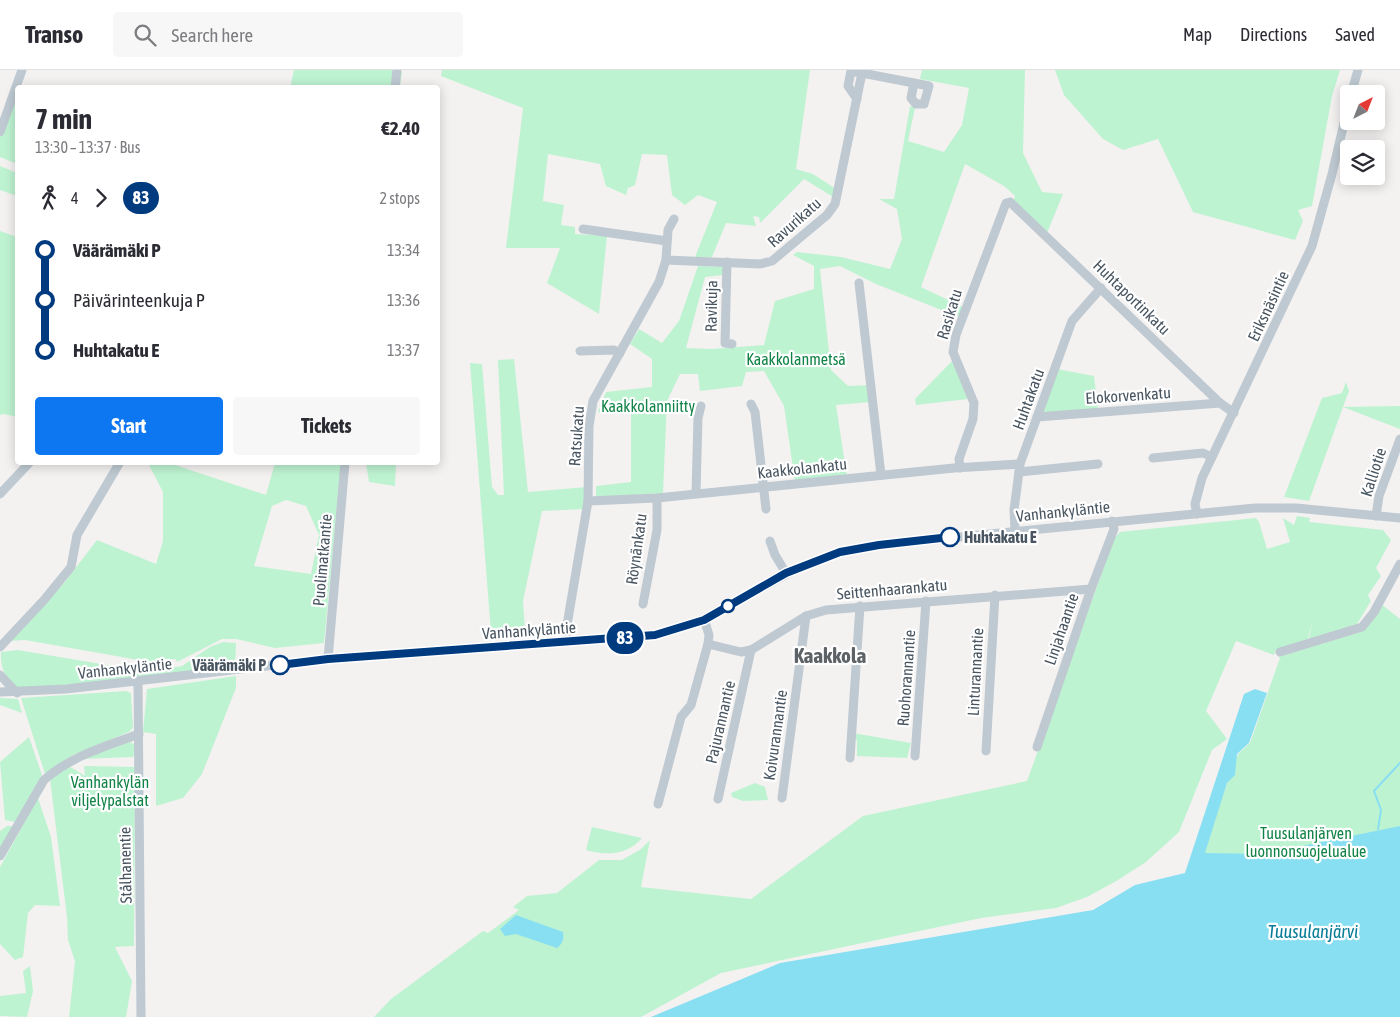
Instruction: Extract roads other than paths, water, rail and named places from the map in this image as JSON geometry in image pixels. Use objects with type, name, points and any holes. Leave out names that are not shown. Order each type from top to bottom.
[{"type":"street","points":[[17,85],[22,70]]},
{"type":"street","points":[[395,85],[397,70]]},
{"type":"street","points":[[1354,85],[1358,70]]},
{"type":"street","name":"Ravurikatu","points":[[666,260],[760,264],[772,261],[832,209],[838,196],[862,73],[914,83]]},
{"type":"street","points":[[0,132],[15,90]]},
{"type":"street","name":"Eriksnäsintie","points":[[1197,514],[1197,494],[1212,457],[1312,246],[1342,130]]},
{"type":"street","name":"Huhtaportinkatu","points":[[1010,202],[1220,403],[1234,413]]},
{"type":"street","name":"Rasikatu","points":[[960,468],[959,459],[973,419],[974,403],[953,352],[956,335],[1006,203],[1010,202]]},
{"type":"street","name":"Ratsukatu","points":[[567,642],[567,625],[588,501],[589,426],[593,401],[659,282],[666,260],[668,230],[674,219]]},
{"type":"street","points":[[583,229],[667,241]]},
{"type":"street","name":"Ravikuja","points":[[727,262],[725,343],[732,344]]},
{"type":"street","points":[[859,283],[881,475]]},
{"type":"street","name":"Huhtakatu","points":[[1015,531],[1014,510],[1019,468],[1037,417],[1072,322],[1101,288]]},
{"type":"street","points":[[580,351],[614,350],[620,353]]},
{"type":"street","name":"Elokorvenkatu","points":[[1037,417],[1220,403]]},
{"type":"street","points":[[751,404],[755,412],[766,509]]},
{"type":"street","points":[[696,493],[698,418],[701,406]]},
{"type":"street","name":"Kalliotie","points":[[1376,516],[1378,496],[1400,439]]},
{"type":"street","points":[[1153,458],[1203,453],[1212,457]]},
{"type":"street","name":"Kaakkolankatu","points":[[588,501],[657,498],[960,468],[1019,468],[1098,464]]},
{"type":"street","points":[[0,494],[27,465]]},
{"type":"street","points":[[0,647],[44,600],[71,567],[76,535],[118,465]]},
{"type":"street","name":"Puolimatkantie","points":[[328,659],[345,465]]},
{"type":"street","name":"Röynänkatu","points":[[643,604],[657,530],[657,498]]},
{"type":"street","name":"Vanhankyläntie","points":[[0,692],[17,693],[138,682],[328,659],[655,635],[704,620],[786,573],[840,552],[862,548],[1112,521],[1277,507],[1400,518]]},
{"type":"street","name":"Linjahaantie","points":[[1037,747],[1091,589],[1114,529],[1112,521]]},
{"type":"street","points":[[770,541],[775,556],[786,573]]},
{"type":"street","points":[[1280,652],[1362,627],[1374,612],[1400,564]]},
{"type":"street","name":"Seittenhaarankatu","points":[[751,650],[806,616],[826,610],[995,595],[1091,589]]},
{"type":"street","name":"Linturannantie","points":[[986,751],[995,595]]},
{"type":"street","name":"Ruohorannantie","points":[[915,756],[926,601]]},
{"type":"street","points":[[850,758],[860,606]]},
{"type":"street","name":"Koivurannantie","points":[[782,798],[806,616]]},
{"type":"street","points":[[658,804],[680,717],[691,705],[708,644],[709,635],[704,620]]},
{"type":"street","points":[[708,644],[741,652],[751,650]]},
{"type":"street","name":"Pajurannantie","points":[[718,799],[751,650]]},
{"type":"street","points":[[0,675],[17,693]]},
{"type":"street","name":"Stålhanentie","points":[[138,682],[140,734],[141,1017]]},
{"type":"street","points":[[0,856],[44,780],[52,772],[73,759],[140,734]]},
{"type":"water","name":"Tuusulanjärvi","points":[[1255,689],[1267,693],[1249,743],[1237,754],[1235,775],[1227,783],[1205,853],[1262,854],[1400,826],[1400,1017],[651,1017],[780,963],[1093,910],[1135,885],[1185,873],[1244,694]]},
{"type":"water","points":[[516,915],[563,932],[562,943],[557,948],[516,934],[505,936],[500,929]]},
{"type":"waterway","points":[[1378,829],[1381,810],[1374,791],[1400,763]]},
{"type":"place","name":"Huhtakatu E","points":[[950,537]]},
{"type":"place","name":"Väärämäki P","points":[[280,665]]},
{"type":"district","name":"Kaakkola","points":[[830,655]]},
{"type":"park label","name":"Kaakkolanmetsä","points":[[796,359]]},
{"type":"park label","name":"Kaakkolanniitty","points":[[648,406]]},
{"type":"park label","name":"Vanhankylän viljelypalstat","points":[[110,791]]},
{"type":"park label","name":"Tuusulanjärven luonnonsuojelualue","points":[[1306,842]]}]
